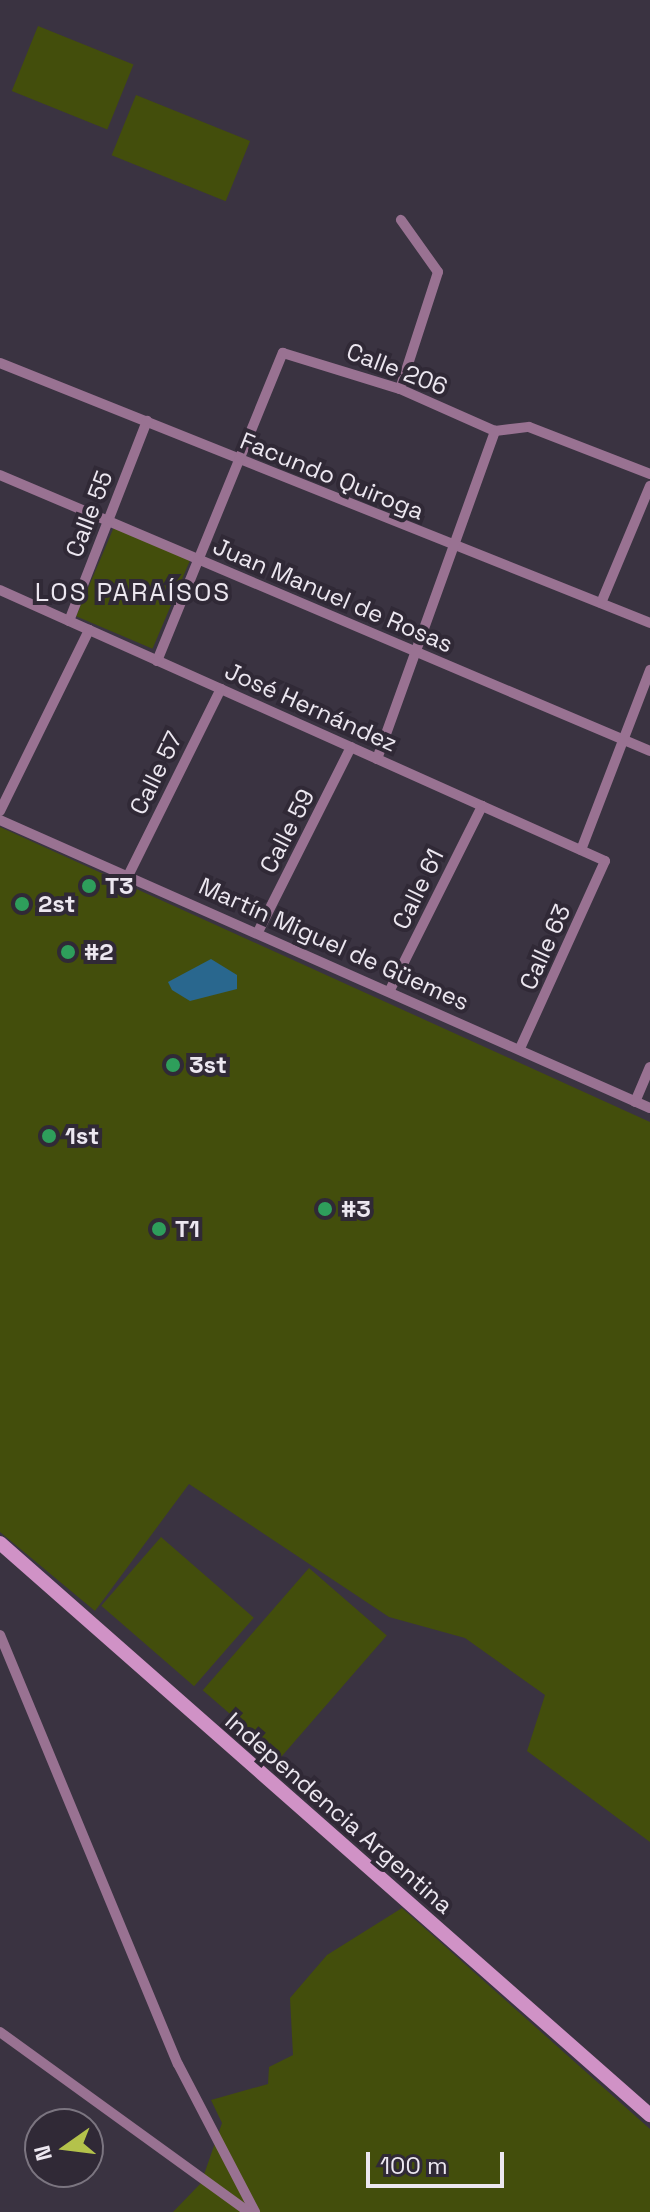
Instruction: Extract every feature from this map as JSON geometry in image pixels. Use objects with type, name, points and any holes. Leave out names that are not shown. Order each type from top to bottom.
[{"type":"street","points":[[400,389],[438,272],[401,220]]},
{"type":"street","name":"Calle 206","points":[[238,460],[283,353],[400,389],[495,431]]},
{"type":"street","name":"Facundo Quiroga","points":[[0,363],[650,623]]},
{"type":"street","name":"Calle 55","points":[[69,621],[147,421]]},
{"type":"street","points":[[377,759],[495,431],[529,427],[650,474]]},
{"type":"street","points":[[157,661],[238,460]]},
{"type":"street","name":"Juan Manuel de Rosas","points":[[0,475],[650,751]]},
{"type":"street","points":[[601,603],[650,486]]},
{"type":"street","name":"José Hernández","points":[[0,590],[605,861]]},
{"type":"street","points":[[0,811],[89,630]]},
{"type":"street","points":[[581,850],[650,670]]},
{"type":"street","name":"Calle 57","points":[[128,876],[221,689]]},
{"type":"street","name":"Calle 59","points":[[258,932],[351,747]]},
{"type":"street","name":"Calle 61","points":[[390,990],[482,806]]},
{"type":"street","name":"Martín Miguel de Güemes","points":[[0,820],[390,990],[650,1108]]},
{"type":"street","name":"Calle 63","points":[[520,1048],[605,861]]},
{"type":"street","points":[[635,1102],[650,1067]]},
{"type":"street","name":"Independencia Argentina","points":[[0,1543],[650,2115]]},
{"type":"street","points":[[0,1635],[178,2064],[252,2212]]},
{"type":"street","points":[[0,2032],[252,2212]]},
{"type":"green space","points":[[38,26],[133,65],[107,129],[12,91]]},
{"type":"green space","points":[[136,95],[250,141],[226,201],[112,155]]},
{"type":"green space","points":[[114,527],[190,559],[153,649],[76,616]]},
{"type":"green space","points":[[0,827],[650,1122],[650,1842],[527,1751],[545,1695],[465,1638],[389,1617],[189,1484],[95,1611],[0,1532]]},
{"type":"green space","points":[[161,1537],[254,1618],[194,1686],[101,1606]]},
{"type":"green space","points":[[309,1568],[387,1636],[280,1758],[203,1690]]},
{"type":"green space","points":[[402,1908],[650,2129],[650,2212],[173,2212],[201,2183],[222,2123],[211,2100],[268,2084],[269,2067],[293,2055],[290,1998],[327,1955]]},
{"type":"water","points":[[211,959],[237,975],[237,989],[190,1001],[172,990],[168,982]]},
{"type":"place","name":"T3","points":[[89,886]]},
{"type":"place","name":"2st","points":[[22,904]]},
{"type":"place","name":"#2","points":[[68,952]]},
{"type":"place","name":"3st","points":[[173,1065]]},
{"type":"place","name":"1st","points":[[49,1136]]},
{"type":"place","name":"#3","points":[[325,1209]]},
{"type":"place","name":"T1","points":[[159,1229]]},
{"type":"district","name":"LOS PARAÍSOS","points":[[133,593]]}]
